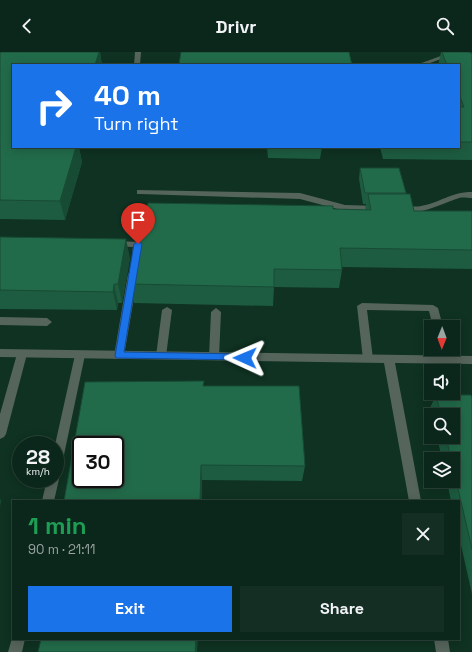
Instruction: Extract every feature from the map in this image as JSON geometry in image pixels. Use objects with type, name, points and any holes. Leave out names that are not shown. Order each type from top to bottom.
[{"type":"street","points":[[137,64],[138,52]]},
{"type":"street","points":[[421,64],[436,58],[453,54]]},
{"type":"street","points":[[140,192],[300,196],[345,208],[422,209],[460,195],[472,195]]},
{"type":"street","points":[[107,244],[138,244],[119,356]]},
{"type":"street","points":[[368,359],[362,306],[433,308],[436,320]]},
{"type":"street","points":[[161,356],[167,310]]},
{"type":"street","points":[[214,357],[216,312]]},
{"type":"street","points":[[0,321],[47,322]]},
{"type":"street","points":[[0,353],[119,356],[472,360]]},
{"type":"street","points":[[1,429],[22,354]]},
{"type":"street","points":[[62,436],[80,355]]},
{"type":"street","points":[[444,356],[445,360]]},
{"type":"street","points":[[389,360],[415,500]]},
{"type":"street","points":[[48,500],[51,488]]},
{"type":"street","points":[[15,652],[18,640]]},
{"type":"street","points":[[441,640],[443,652]]},
{"type":"building","points":[[0,52],[99,52],[95,64],[12,64],[12,148],[76,148],[60,201],[0,200]]},
{"type":"building","points":[[181,52],[349,52],[352,64],[198,64],[179,64]]},
{"type":"building","points":[[442,52],[472,53],[472,142],[460,142],[460,107],[464,107],[460,97],[460,64],[447,64]]},
{"type":"building","points":[[360,168],[399,168],[406,193],[365,193]]},
{"type":"building","points":[[368,194],[410,194],[414,211],[472,211],[472,250],[340,248],[342,270],[274,269],[274,287],[130,284],[138,239],[141,239],[148,203],[333,206],[333,209],[371,210]]},
{"type":"building","points":[[0,237],[126,239],[118,284],[114,284],[113,292],[0,290]]},
{"type":"building","points":[[204,381],[203,386],[299,386],[305,466],[201,465],[200,500],[64,500],[72,456],[72,488],[124,488],[124,436],[75,436],[85,382]]},
{"type":"building","points":[[460,395],[471,395],[472,549],[458,488],[460,488],[460,452],[449,452],[448,444],[460,444],[460,408],[439,408],[437,400],[460,400]]},
{"type":"building","points":[[41,640],[196,640],[195,652],[38,652]]},
{"type":"route","points":[[138,244],[119,356],[245,358]]}]
